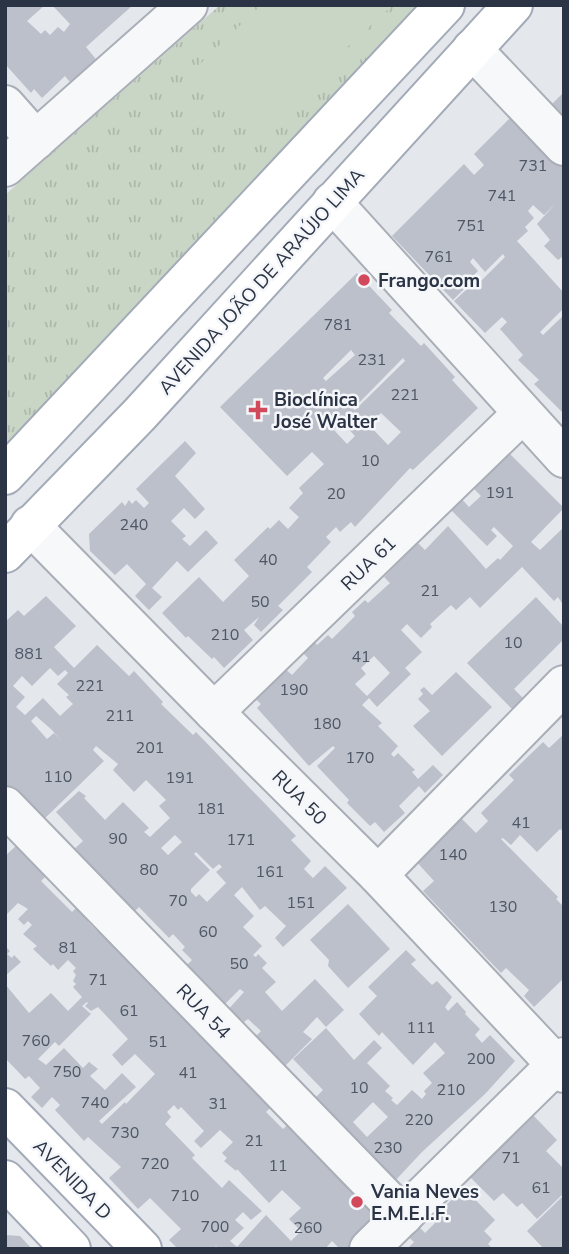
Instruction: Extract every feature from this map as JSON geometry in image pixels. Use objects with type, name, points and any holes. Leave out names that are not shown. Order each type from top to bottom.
[{"type":"main road","points":[[5,475],[445,5]]},
{"type":"main road","name":"AVENIDA JOÃO DE ARAÚJO LIMA","points":[[18,539],[140,414],[513,5]]},
{"type":"main road","name":"AVENIDA D","points":[[5,1108],[142,1249]]},
{"type":"main road","points":[[11,1198],[71,1249]]},
{"type":"street","points":[[5,167],[188,5]]},
{"type":"street","points":[[472,49],[564,146]]},
{"type":"street","points":[[5,105],[36,140]]},
{"type":"street","points":[[332,202],[564,458]]},
{"type":"street","name":"RUA 61","points":[[214,712],[522,414]]},
{"type":"street","name":"RUA 50","points":[[18,539],[214,712],[379,875],[561,1065]]},
{"type":"street","points":[[379,875],[564,685]]},
{"type":"street","name":"RUA 54","points":[[5,806],[403,1216]]},
{"type":"street","points":[[369,1249],[561,1065]]},
{"type":"green space","points":[[220,5],[429,5],[5,455],[5,195]]},
{"type":"green space","points":[[261,5],[393,5],[258,129],[197,67]]},
{"type":"building","points":[[5,5],[45,5],[27,21],[41,34],[45,30],[50,35],[58,27],[64,32],[70,24],[52,5],[133,5],[86,47],[99,63],[73,86],[65,76],[42,98],[34,89],[31,93],[5,64]]},
{"type":"building","points":[[564,92],[564,128],[546,110]]},
{"type":"building","points":[[514,114],[564,165],[564,258],[558,260],[544,246],[550,240],[537,224],[556,203],[544,215],[533,205],[528,211],[534,218],[525,227],[528,231],[517,241],[564,293],[564,308],[540,332],[543,335],[564,315],[564,414],[534,384],[539,380],[518,360],[523,355],[500,329],[507,322],[502,317],[485,333],[454,301],[477,280],[482,280],[505,257],[503,254],[485,272],[473,258],[470,262],[478,271],[471,278],[474,279],[453,300],[392,236],[464,164],[474,175],[484,165],[474,154]]},
{"type":"building","points":[[357,273],[392,310],[389,313],[421,346],[424,343],[455,377],[452,380],[478,408],[413,470],[410,468],[355,527],[351,522],[340,532],[336,527],[326,537],[331,542],[307,567],[312,572],[278,606],[283,610],[261,632],[254,625],[259,617],[244,630],[253,640],[224,668],[188,636],[186,638],[162,613],[199,577],[223,602],[249,576],[234,560],[279,520],[288,529],[299,517],[289,508],[303,493],[299,488],[324,464],[312,452],[287,476],[220,407]],"holes":[[[351,350],[355,355],[326,381],[323,378]],[[403,358],[405,361],[353,409]],[[381,413],[401,432],[388,445],[368,424]],[[342,422],[355,436],[347,444],[334,430]]]},
{"type":"building","points":[[185,441],[196,453],[175,476],[205,509],[195,519],[184,508],[171,521],[186,536],[182,539],[190,546],[206,530],[218,543],[188,572],[177,561],[152,588],[162,597],[149,610],[135,596],[146,584],[127,564],[115,575],[90,551],[89,534],[122,502],[125,506],[129,500],[132,504],[136,500],[144,508],[149,503],[136,489]]},
{"type":"building","points":[[506,450],[564,508],[531,542],[540,550],[564,527],[564,606],[558,597],[554,601],[522,567],[480,608],[470,597],[456,610],[451,605],[430,624],[432,627],[421,638],[407,624],[401,630],[422,652],[405,668],[411,674],[377,707],[369,698],[362,705],[382,723],[378,726],[398,746],[391,754],[394,757],[398,753],[415,770],[412,772],[418,779],[433,765],[443,775],[425,793],[419,786],[399,806],[405,813],[384,832],[375,822],[370,826],[317,766],[335,748],[333,746],[309,766],[257,708],[261,704],[252,696],[282,666],[292,675],[308,658],[300,650],[311,638],[317,645],[328,635],[332,639],[355,616],[352,612],[365,600],[368,603],[390,583],[384,577],[418,543],[425,550],[448,526],[486,569],[498,558],[500,560],[513,546],[494,527],[491,530],[497,536],[487,546],[448,507],[459,496],[469,507],[481,496],[470,485]],"holes":[[[374,656],[390,673],[367,696],[355,684],[366,674],[361,668]]]},
{"type":"building","points":[[46,596],[76,626],[54,647],[74,668],[97,645],[129,676],[134,671],[163,702],[161,704],[193,735],[196,732],[296,836],[291,840],[311,861],[304,869],[313,878],[325,866],[347,888],[283,947],[275,938],[286,926],[265,906],[260,910],[242,887],[234,895],[254,916],[243,927],[262,946],[253,955],[256,957],[258,954],[267,963],[262,968],[276,982],[265,992],[282,1011],[315,979],[344,1010],[326,1027],[317,1017],[303,1032],[312,1039],[285,1066],[256,1036],[261,1031],[248,1019],[236,1022],[226,1012],[244,992],[240,989],[222,1007],[184,968],[192,960],[182,950],[185,947],[173,934],[169,938],[139,907],[131,915],[71,852],[83,841],[56,812],[79,791],[105,820],[123,802],[149,828],[144,832],[150,837],[170,818],[159,806],[166,800],[146,780],[134,792],[113,770],[118,764],[96,746],[93,750],[104,761],[42,821],[5,784],[5,622],[18,610],[24,616]],"holes":[[[50,668],[58,676],[65,670],[68,673],[57,684],[69,695],[66,697],[73,704],[60,716],[43,698],[25,715],[16,707],[25,697],[13,686],[22,676],[32,686]],[[36,716],[52,730],[62,742],[54,733],[47,739],[31,721]],[[175,835],[182,842],[168,855],[161,848]],[[196,852],[213,869],[219,864],[222,867],[216,872],[226,883],[207,902],[199,894],[196,897],[191,892],[210,870],[194,854]]]},
{"type":"building","points":[[536,597],[564,627],[564,639],[514,689],[523,698],[512,709],[467,663]]},
{"type":"building","points":[[456,672],[492,707],[442,756],[413,726],[430,711],[418,699],[423,694],[420,690],[424,687],[432,695]]},
{"type":"building","points":[[564,734],[564,832],[560,829],[537,852],[520,835],[511,845],[501,839],[558,897],[556,899],[564,907],[564,978],[534,1007],[524,996],[529,990],[506,968],[501,973],[423,891],[434,881],[414,859],[459,816],[476,833],[488,821],[481,813],[514,780],[509,775],[543,742],[549,748]]},
{"type":"building","points":[[16,846],[46,876],[41,881],[72,912],[83,901],[96,915],[88,922],[97,931],[105,924],[277,1101],[266,1112],[283,1129],[294,1119],[376,1202],[376,1219],[347,1249],[340,1249],[332,1241],[325,1249],[219,1249],[216,1246],[213,1249],[178,1249],[169,1240],[181,1229],[150,1198],[138,1209],[109,1178],[121,1167],[88,1137],[84,1141],[55,1110],[60,1105],[52,1097],[42,1108],[31,1097],[40,1088],[29,1076],[25,1079],[5,1058],[5,984],[29,1013],[51,993],[68,1011],[82,997],[73,987],[76,984],[73,981],[76,975],[73,971],[76,968],[68,960],[58,970],[53,964],[51,966],[33,949],[37,946],[23,934],[32,925],[28,921],[24,925],[18,919],[28,909],[18,903],[5,916],[5,856]],"holes":[[[87,1002],[85,1006],[91,1011],[98,1007],[128,1039],[112,1055],[122,1066],[135,1054],[155,1074],[102,1124],[99,1121],[136,1087],[122,1073],[105,1090],[90,1076],[98,1069],[89,1062],[83,1068],[64,1048],[46,1065],[38,1059],[55,1042],[59,1046],[91,1014],[82,1006]],[[174,1105],[178,1110],[181,1107],[204,1131],[194,1141],[201,1148],[220,1130],[233,1142],[222,1153],[227,1158],[224,1161],[236,1171],[237,1169],[269,1203],[282,1190],[301,1208],[289,1219],[301,1231],[291,1241],[266,1215],[237,1247],[230,1241],[244,1228],[235,1220],[243,1212],[251,1220],[262,1211],[229,1180],[222,1188],[192,1158],[195,1155],[165,1124],[171,1117],[167,1112]]]},
{"type":"building","points":[[348,904],[390,949],[348,988],[328,966],[329,960],[310,940]]},
{"type":"building","points":[[5,946],[10,951],[7,954],[12,958],[14,955],[21,962],[5,976]]},
{"type":"building","points":[[406,950],[416,960],[411,964],[432,985],[437,981],[452,997],[445,1007],[448,1011],[457,1002],[480,1029],[475,1035],[482,1043],[490,1035],[515,1061],[485,1094],[422,1152],[392,1184],[314,1099],[323,1090],[293,1059],[326,1028],[354,1060],[374,1040],[382,1048],[367,1063],[390,1086],[385,1091],[393,1098],[391,1100],[397,1105],[412,1090],[422,1099],[426,1094],[424,1091],[432,1083],[423,1073],[445,1053],[435,1042],[413,1065],[382,1032],[379,1036],[359,1014],[377,996],[368,987]],"holes":[[[373,1102],[388,1117],[367,1137],[353,1122]]]},
{"type":"building","points":[[532,1114],[557,1140],[546,1151],[564,1169],[564,1193],[537,1219],[522,1203],[517,1207],[503,1193],[494,1201],[464,1171]]},
{"type":"building","points":[[464,1188],[495,1220],[484,1231],[492,1239],[488,1244],[493,1249],[407,1249],[414,1242],[402,1231],[413,1220],[425,1233],[435,1223],[423,1211],[434,1201],[442,1209]]},
{"type":"building","points":[[564,1195],[564,1249],[544,1249],[527,1231]]},
{"type":"building","points":[[5,1235],[20,1236],[32,1249],[5,1249]]},
{"type":"place","name":"Frango.com","points":[[364,280]]},
{"type":"place","name":"Bioclínica José Walter","points":[[258,410]]},
{"type":"place","name":"Vania Neves E.M.E.I.F.","points":[[357,1202]]}]
